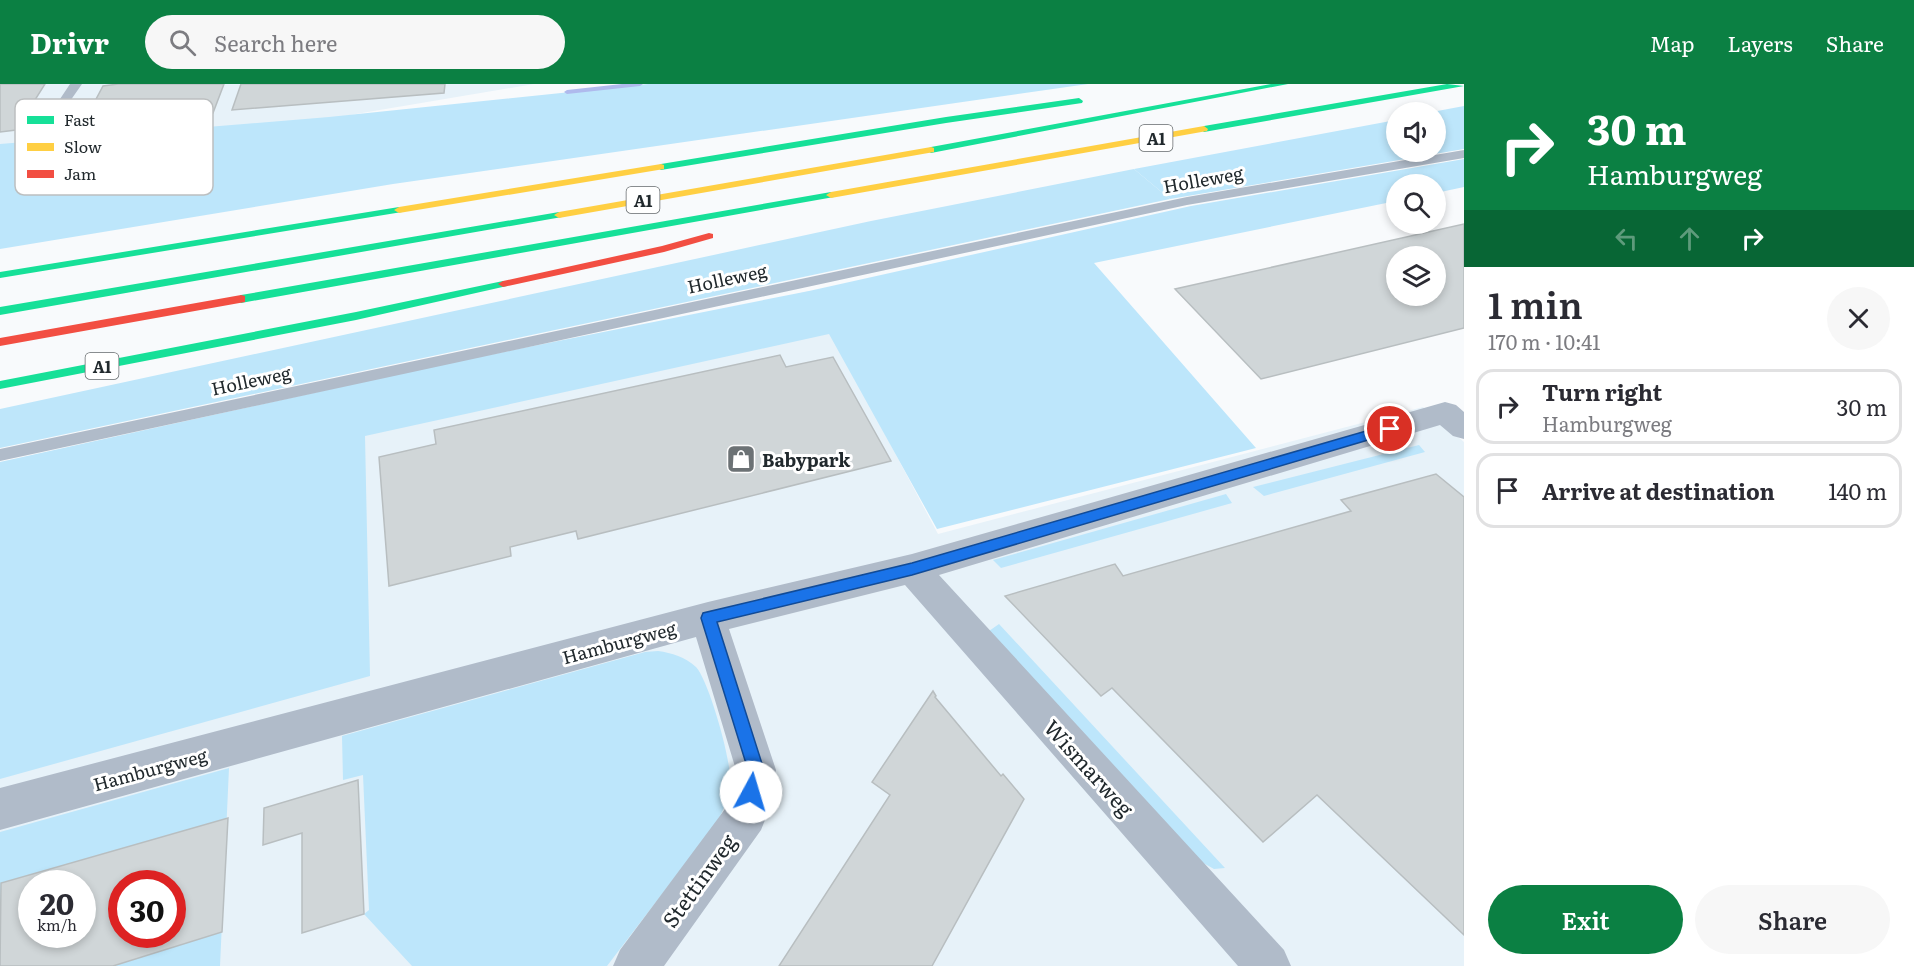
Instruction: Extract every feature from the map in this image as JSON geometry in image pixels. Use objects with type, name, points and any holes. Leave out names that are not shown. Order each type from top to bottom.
[{"type":"highway","name":"A1","points":[[0,311],[888,158],[1284,84]]},
{"type":"highway","name":"A1","points":[[0,342],[1461,84]]},
{"type":"highway","name":"A1","points":[[0,275],[946,120],[1089,99]]},
{"type":"highway","name":"A1","points":[[752,223],[852,193]]},
{"type":"highway","name":"A1","points":[[0,385],[389,309],[664,249],[719,233]]},
{"type":"street","name":"Hamburgweg","points":[[0,809],[708,618],[912,569],[1454,420]]},
{"type":"street","name":"Wismarweg","points":[[912,569],[1268,966]]},
{"type":"street","name":"Stettinweg","points":[[636,966],[746,815],[756,770],[708,618]]},
{"type":"lane","points":[[66,99],[76,84]]},
{"type":"lane","name":"Holleweg","points":[[0,455],[1186,201],[1464,154]]},
{"type":"shaded area","points":[[0,84],[534,84],[213,138],[213,99],[15,99],[15,171],[0,174]]},
{"type":"shaded area","points":[[648,84],[1088,84],[393,184],[0,249],[0,144],[15,143],[15,195],[213,195],[213,127],[329,117]]},
{"type":"shaded area","points":[[1464,106],[1464,149],[1446,152],[1446,109]]},
{"type":"shaded area","points":[[1386,122],[1388,162],[1170,199],[1134,169]]},
{"type":"shaded area","points":[[1464,159],[1464,187],[1446,191],[1446,174],[1386,174],[1386,203],[1094,263],[1256,448],[937,529],[829,334],[365,436],[370,676],[0,779],[0,462],[458,361],[809,291],[1191,206]]},
{"type":"shaded area","points":[[1134,169],[1170,199],[0,448],[0,409],[871,221]]},
{"type":"shaded area","points":[[809,291],[938,534],[1423,407],[1464,442],[1464,966],[0,966],[0,725],[219,434]]},
{"type":"shaded area","points":[[1419,445],[1425,452],[1264,496],[1253,487]]},
{"type":"shaded area","points":[[1226,494],[1232,503],[1001,568],[993,560]]},
{"type":"shaded area","points":[[999,624],[1225,868],[1214,869],[1196,859],[989,631]]},
{"type":"shaded area","points":[[658,651],[673,654],[687,661],[696,667],[701,675],[724,741],[730,782],[726,803],[717,822],[607,966],[412,966],[364,914],[369,910],[363,775],[343,780],[342,736],[645,652]]},
{"type":"shaded area","points":[[229,768],[220,966],[0,966],[0,832]]},
{"type":"building","points":[[0,84],[45,84],[36,99],[15,99],[15,130],[0,132]]},
{"type":"building","points":[[224,84],[213,113],[213,99],[96,99],[103,86]]},
{"type":"building","points":[[241,84],[445,84],[444,93],[232,110]]},
{"type":"building","points":[[1464,224],[1464,328],[1261,379],[1175,289],[1420,234],[1446,234],[1446,228]]},
{"type":"building","points":[[780,355],[786,367],[833,357],[891,461],[578,539],[576,531],[510,547],[511,556],[389,586],[379,457],[436,444],[434,430]]},
{"type":"building","points":[[1436,474],[1464,497],[1464,935],[1317,795],[1263,842],[1112,688],[1101,696],[1005,596],[1115,564],[1123,576],[1351,511],[1341,500]]},
{"type":"building","points":[[933,691],[935,697],[1001,776],[1003,774],[1024,799],[932,966],[779,966],[890,795],[872,782]]},
{"type":"building","points":[[358,780],[364,914],[302,933],[302,833],[263,845],[264,808]]},
{"type":"building","points":[[228,818],[222,932],[186,943],[186,870],[108,870],[108,948],[171,948],[113,966],[0,966],[1,883],[18,878],[18,948],[96,948],[96,870],[46,870]]},
{"type":"waterway","points":[[567,92],[640,84]]},
{"type":"traffic: fast","points":[[931,150],[1284,84]]},
{"type":"traffic: fast","points":[[1204,129],[1461,84]]},
{"type":"traffic: fast","points":[[661,167],[946,120],[1079,101]]},
{"type":"traffic: fast","points":[[241,299],[831,195]]},
{"type":"traffic: fast","points":[[0,275],[399,210]]},
{"type":"traffic: fast","points":[[0,311],[559,215]]},
{"type":"traffic: fast","points":[[0,385],[356,316],[503,284]]},
{"type":"traffic: slow","points":[[831,195],[1204,129]]},
{"type":"traffic: slow","points":[[559,215],[931,150]]},
{"type":"traffic: slow","points":[[399,210],[661,167]]},
{"type":"traffic: jam","points":[[503,284],[664,249],[709,236]]},
{"type":"traffic: jam","points":[[0,342],[241,299]]},
{"type":"place","name":"Babypark","points":[[741,459]]},
{"type":"route","points":[[751,792],[756,770],[708,618],[912,569],[1390,429]]}]
